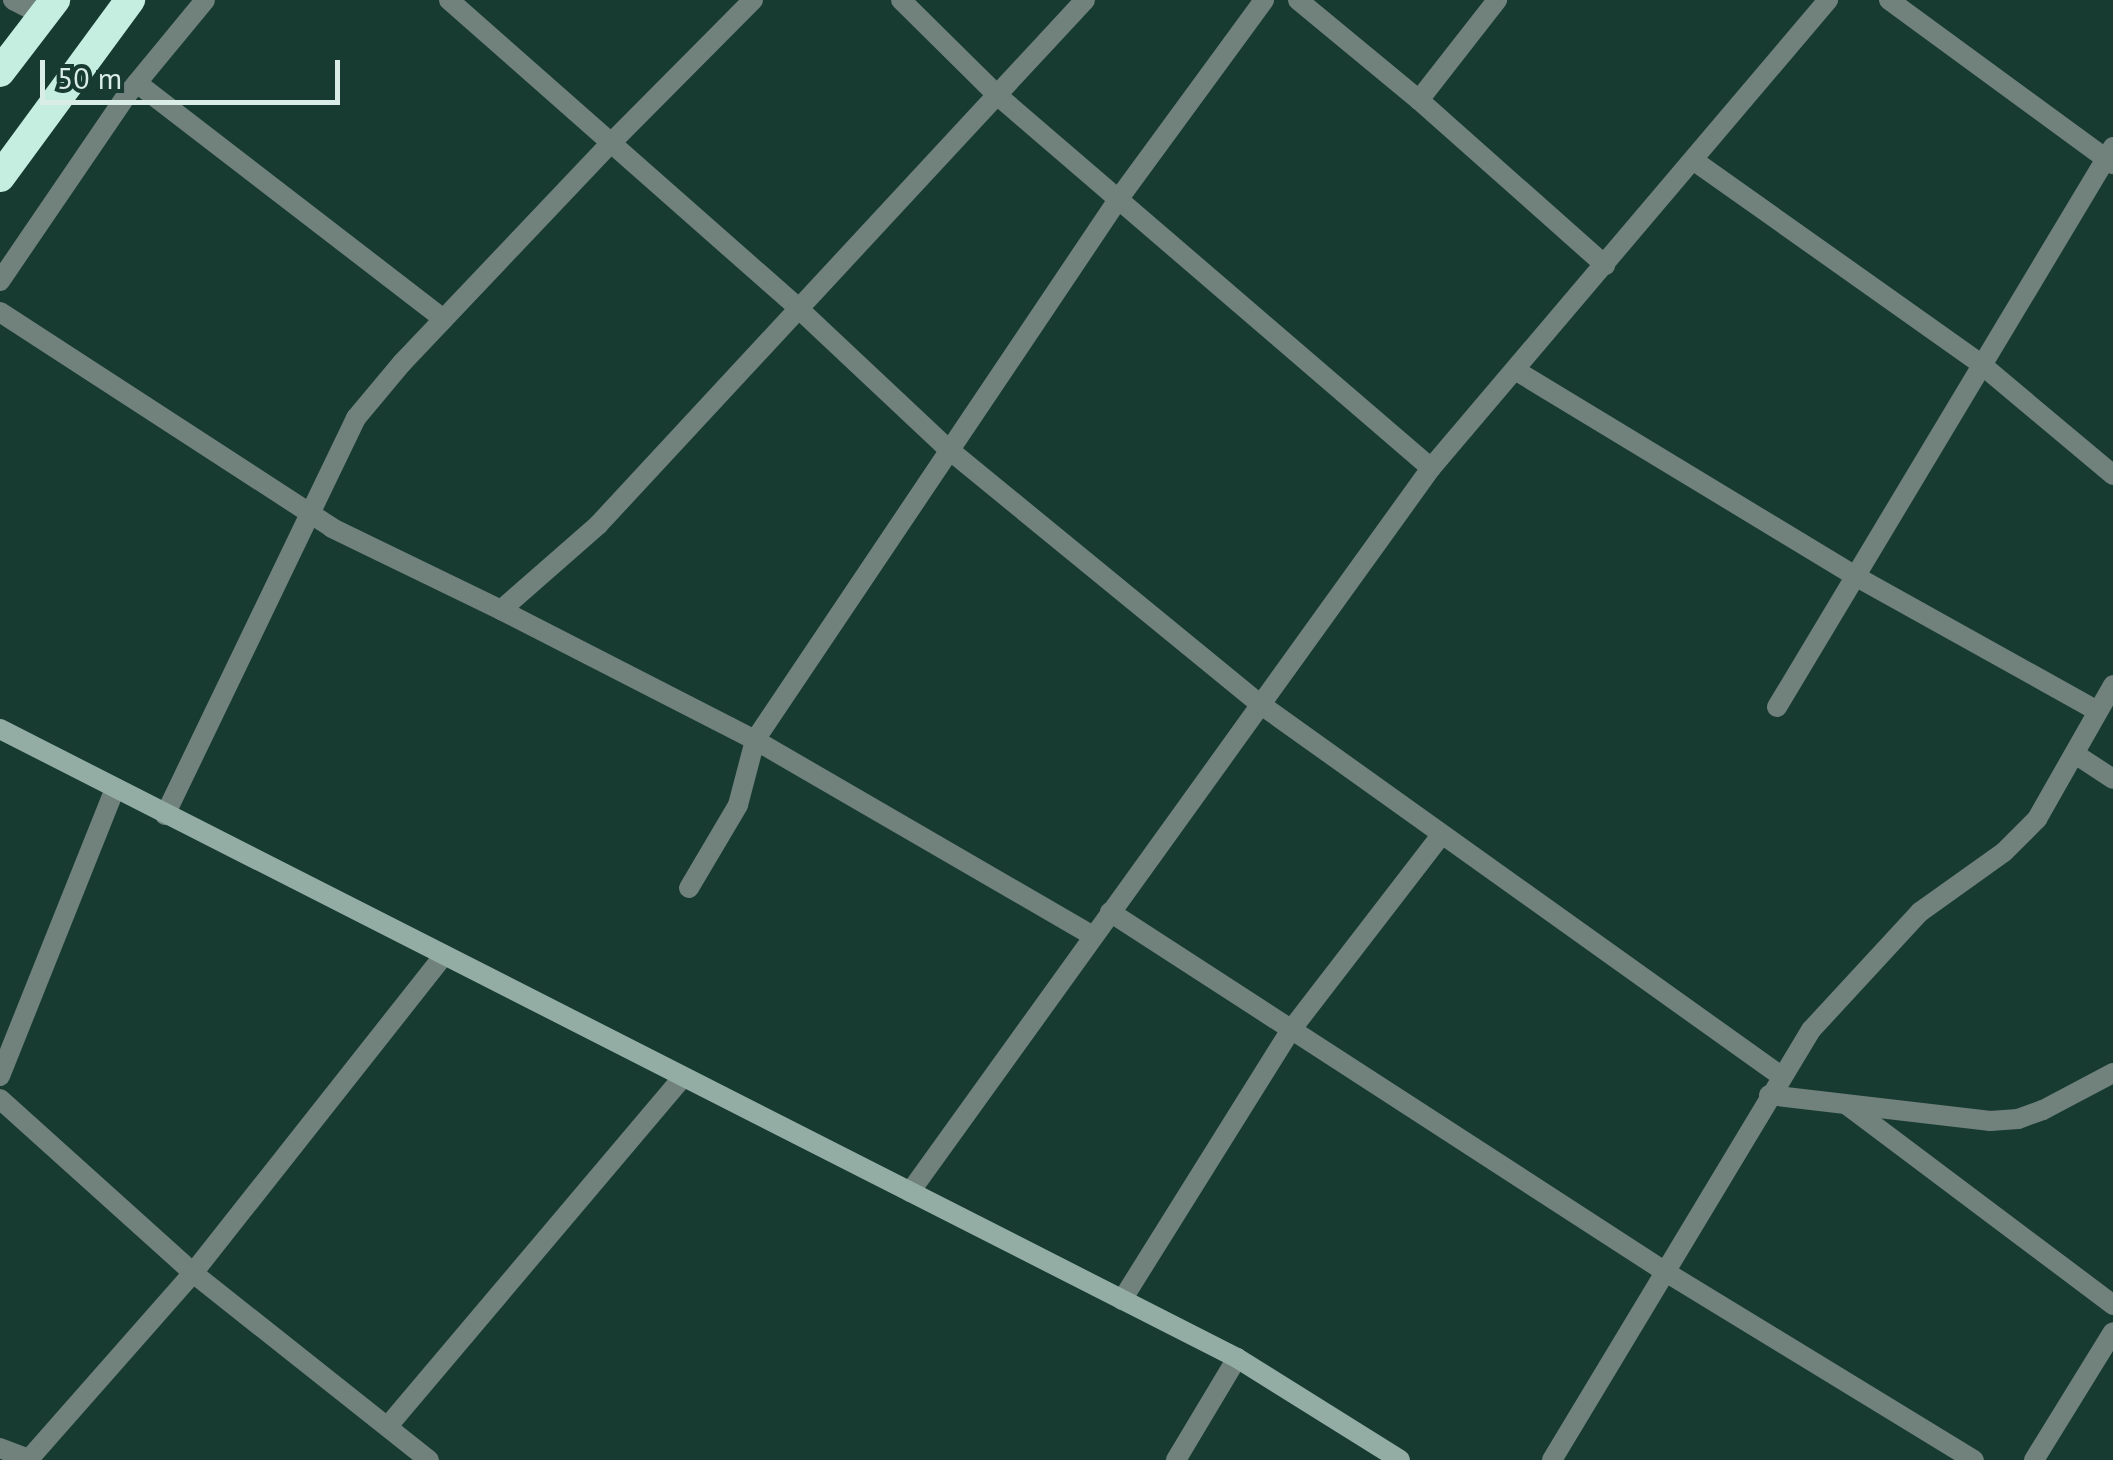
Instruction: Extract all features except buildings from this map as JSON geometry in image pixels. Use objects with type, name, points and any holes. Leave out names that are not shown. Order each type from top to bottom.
[{"type":"highway","points":[[0,177],[130,0]]},
{"type":"highway","points":[[0,72],[49,8]]},
{"type":"street","points":[[13,0],[49,8]]},
{"type":"street","points":[[0,281],[136,83],[205,0]]},
{"type":"street","points":[[448,0],[799,308],[948,448],[1260,704],[1781,1076]]},
{"type":"street","points":[[165,815],[356,418],[444,319],[752,0]]},
{"type":"street","points":[[901,0],[997,96],[1431,468]]},
{"type":"street","points":[[501,610],[598,524],[1085,0]]},
{"type":"street","points":[[689,888],[738,805],[755,740],[1117,200],[1264,0]]},
{"type":"street","points":[[1298,0],[1419,100],[1605,266]]},
{"type":"street","points":[[1419,100],[1496,0]]},
{"type":"street","points":[[910,1192],[1431,468],[1828,0]]},
{"type":"street","points":[[1777,707],[2111,157],[1889,0]]},
{"type":"street","points":[[136,83],[444,319]]},
{"type":"street","points":[[1693,160],[1982,366],[2113,475]]},
{"type":"street","points":[[0,312],[311,515],[755,740],[1093,936]]},
{"type":"street","points":[[1515,370],[1855,576],[2098,711]]},
{"type":"street","points":[[1552,1460],[1810,1030],[1920,912],[2020,838],[2037,820],[2113,685]]},
{"type":"street","points":[[0,729],[1237,1358],[1400,1460]]},
{"type":"street","points":[[2075,754],[2113,780]]},
{"type":"street","points":[[0,1076],[9,1032],[115,789]]},
{"type":"street","points":[[1122,1300],[1292,1030],[1442,834]]},
{"type":"street","points":[[1110,912],[1664,1271],[1974,1460]]},
{"type":"street","points":[[0,1448],[31,1460],[193,1273],[444,955]]},
{"type":"street","points":[[1769,1095],[1990,1121],[2018,1119],[2113,1072]]},
{"type":"street","points":[[388,1426],[683,1077]]},
{"type":"street","points":[[0,1099],[193,1273],[429,1460]]},
{"type":"street","points":[[1845,1104],[2113,1305]]},
{"type":"street","points":[[2034,1460],[2113,1332]]},
{"type":"street","points":[[1176,1460],[1237,1358]]}]
